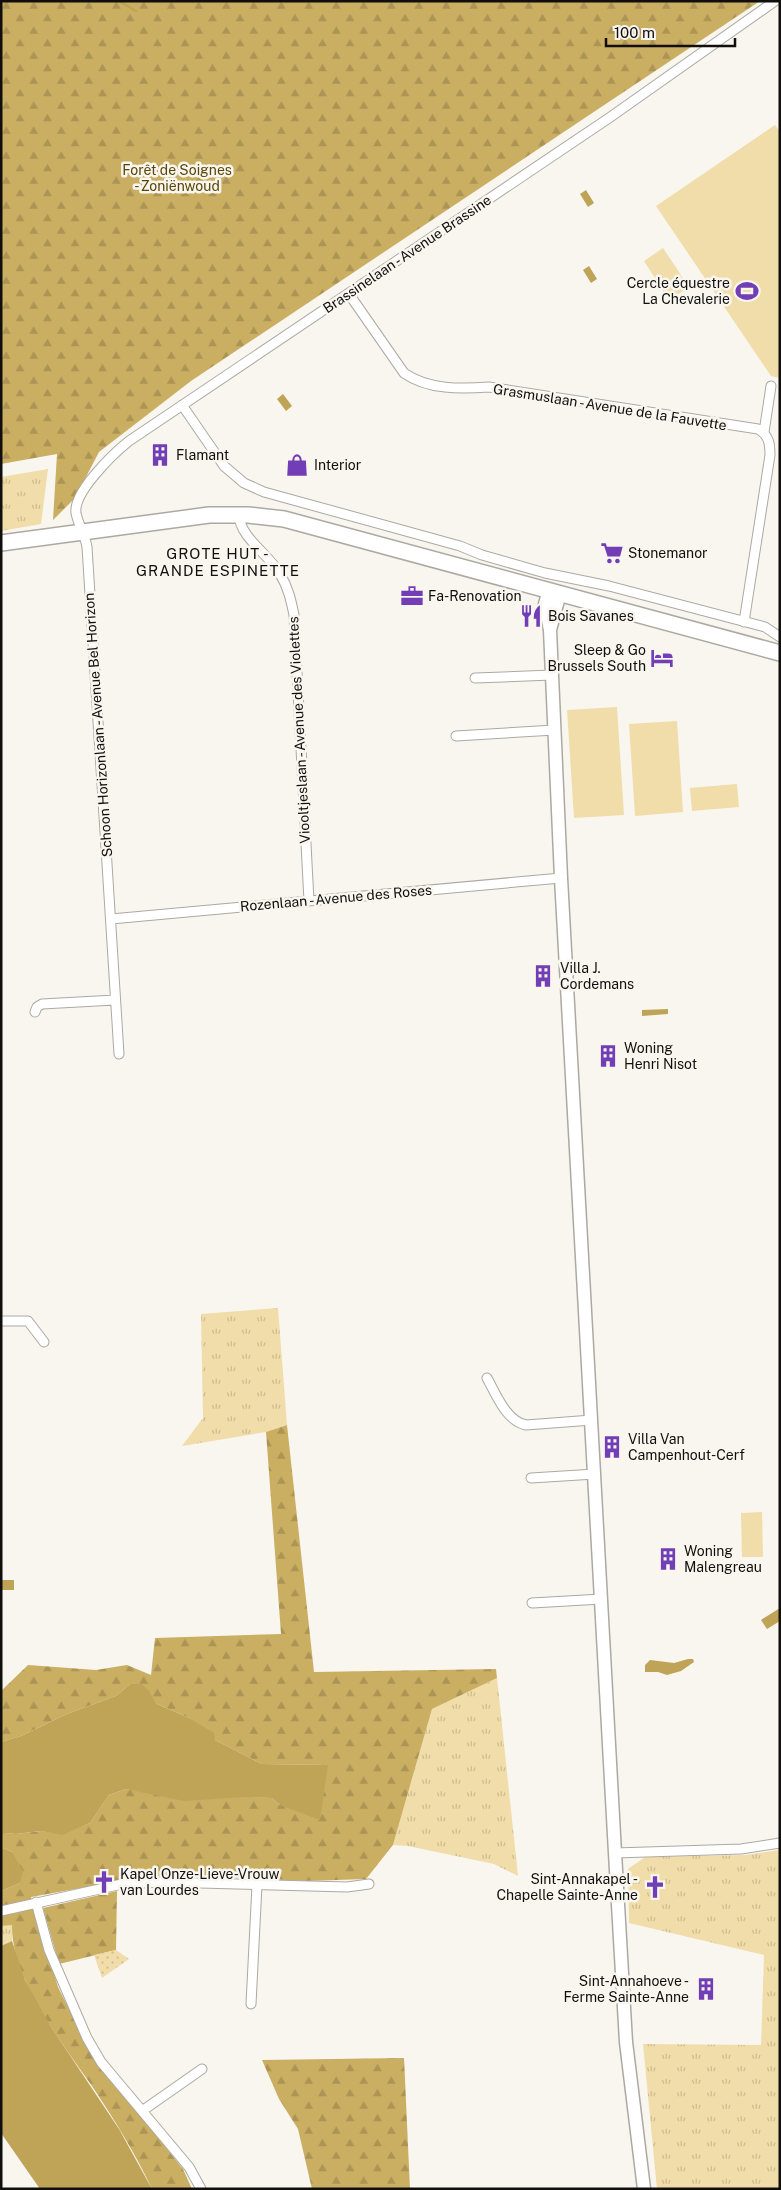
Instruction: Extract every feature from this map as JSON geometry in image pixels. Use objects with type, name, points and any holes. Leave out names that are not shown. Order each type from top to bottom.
[{"type":"main road","points":[[1,544],[209,514],[284,519],[780,653]]},
{"type":"street","name":"Brassinelaan - Avenue Brassine","points":[[82,531],[76,511],[78,501],[97,471],[109,457],[129,441],[609,118],[775,1]]},
{"type":"street","name":"Grasmuslaan - Avenue de la Fauvette","points":[[349,294],[404,373],[416,381],[458,389],[499,389],[758,429],[764,432]]},
{"type":"street","points":[[744,622],[770,455],[770,441],[764,432],[772,386]]},
{"type":"street","points":[[182,405],[224,466],[244,483],[264,492],[460,546],[482,555],[545,573],[609,586],[765,627],[780,637]]},
{"type":"street","name":"Viooltjeslaan - Avenue des Violettes","points":[[239,515],[242,528],[280,573],[294,615],[309,901]]},
{"type":"street","name":"Schoon Horizonlaan - Avenue Bel Horizon","points":[[82,531],[87,547],[119,1054]]},
{"type":"street","points":[[554,592],[550,630],[561,878],[615,1853],[626,2042],[644,2189]]},
{"type":"street","points":[[475,678],[552,675]]},
{"type":"street","points":[[456,736],[555,730]]},
{"type":"street","name":"Rozenlaan - Avenue des Roses","points":[[111,919],[561,878]]},
{"type":"street","points":[[35,1012],[37,1007],[42,1004],[115,1000]]},
{"type":"street","points":[[1,1321],[28,1321],[44,1342]]},
{"type":"street","points":[[487,1378],[509,1415],[517,1423],[526,1425],[592,1420]]},
{"type":"street","points":[[531,1478],[595,1474]]},
{"type":"street","points":[[532,1603],[602,1599]]},
{"type":"street","points":[[615,1853],[741,1849],[780,1843]]},
{"type":"street","points":[[1,1911],[122,1884],[162,1882],[347,1887],[369,1884]]},
{"type":"street","points":[[251,2004],[257,1885]]},
{"type":"street","points":[[36,1902],[49,1950],[87,2038],[101,2062],[189,2167],[201,2189]]},
{"type":"street","points":[[142,2111],[202,2069]]},
{"type":"green space","name":"Forêt de Soignes - Zoniënwoud","points":[[1,1],[760,1],[191,381],[99,452],[75,498],[53,520],[57,454],[1,464]]},
{"type":"green space","name":"Cercle équestre La Chevalerie","points":[[775,125],[780,132],[780,378],[771,376],[656,206]]},
{"type":"green space","points":[[663,248],[689,287],[669,300],[644,261]]},
{"type":"green space","points":[[48,469],[41,524],[1,531],[1,477]]},
{"type":"green space","points":[[617,707],[624,815],[574,818],[567,710]]},
{"type":"green space","points":[[677,721],[683,812],[635,816],[629,724]]},
{"type":"green space","points":[[737,784],[739,807],[692,811],[690,788]]},
{"type":"green space","points":[[278,1308],[287,1425],[266,1432],[182,1446],[203,1418],[201,1314]]},
{"type":"green space","points":[[287,1425],[314,1672],[496,1669],[497,1678],[432,1709],[393,1845],[366,1879],[307,1881],[197,1876],[114,1882],[31,1897],[58,1987],[91,2053],[183,2169],[192,2189],[152,2189],[139,2162],[116,2124],[40,2010],[20,1967],[14,1946],[12,1925],[1,1926],[1,1891],[20,1883],[12,1852],[1,1847],[1,1833],[16,1834],[41,1831],[62,1834],[90,1823],[109,1795],[126,1789],[146,1792],[272,1798],[280,1805],[328,1765],[262,1764],[215,1740],[189,1718],[157,1704],[149,1692],[130,1684],[116,1696],[67,1714],[21,1736],[1,1742],[1,1691],[28,1665],[96,1670],[127,1665],[151,1675],[155,1638],[281,1634],[266,1432]]},
{"type":"green space","points":[[762,1512],[763,1557],[742,1557],[741,1513]]},
{"type":"green space","points":[[497,1678],[518,1876],[494,1864],[408,1846],[393,1845],[432,1709]]},
{"type":"green space","points":[[780,1850],[780,2189],[657,2189],[643,2044],[761,2045],[764,1955],[629,1923],[628,1869],[645,1857],[745,1855]]},
{"type":"green space","points":[[117,1891],[116,1950],[59,1964],[43,1908]]},
{"type":"green space","points":[[12,1924],[12,1941],[1,1946],[1,1926]]},
{"type":"green space","points":[[116,1950],[129,1959],[102,1978],[94,1955]]},
{"type":"green space","points":[[404,2058],[410,2189],[312,2189],[298,2129],[279,2099],[262,2060]]},
{"type":"shaded area","points":[[586,190],[594,203],[588,207],[580,194]]},
{"type":"shaded area","points":[[589,266],[597,279],[591,283],[583,270]]},
{"type":"shaded area","points":[[283,394],[292,406],[286,411],[277,399]]},
{"type":"shaded area","points":[[668,1009],[668,1014],[642,1016],[642,1010]]},
{"type":"shaded area","points":[[1,1580],[14,1580],[14,1590],[1,1590]]},
{"type":"shaded area","points":[[780,1608],[780,1621],[767,1629],[761,1620]]},
{"type":"shaded area","points":[[693,1659],[694,1662],[681,1671],[667,1675],[658,1672],[645,1672],[645,1665],[650,1660],[674,1663]]},
{"type":"shaded area","points":[[130,1684],[141,1684],[149,1691],[157,1704],[189,1718],[214,1733],[215,1740],[262,1764],[328,1765],[320,1820],[280,1805],[272,1798],[243,1797],[184,1801],[126,1789],[109,1795],[90,1823],[62,1835],[41,1831],[16,1834],[1,1833],[1,1742],[21,1736],[67,1714],[116,1696]]},
{"type":"shaded area","points":[[1,1847],[12,1852],[23,1871],[20,1883],[1,1891]]},
{"type":"shaded area","points":[[12,1941],[25,1980],[51,2027],[119,2129],[152,2189],[40,2189],[1,2133],[1,1946]]},
{"type":"waterway","points":[[119,1],[136,11]]},
{"type":"place","name":"Cercle équestre La Chevalerie","points":[[747,291]]},
{"type":"place","name":"Flamant","points":[[160,455]]},
{"type":"place","name":"Interior","points":[[297,465]]},
{"type":"place","name":"Stonemanor","points":[[612,553]]},
{"type":"place","name":"Fa-Renovation","points":[[412,596]]},
{"type":"place","name":"Bois Savanes","points":[[531,616]]},
{"type":"place","name":"Sleep & Go Brussels South","points":[[662,658]]},
{"type":"place","name":"Villa J. Cordemans","points":[[543,976]]},
{"type":"place","name":"Woning Henri Nisot","points":[[608,1056]]},
{"type":"place","name":"Villa Van Campenhout-Cerf","points":[[612,1447]]},
{"type":"place","name":"Woning Malengreau","points":[[668,1559]]},
{"type":"place","name":"Kapel Onze-Lieve-Vrouw van Lourdes","points":[[104,1882]]},
{"type":"place","name":"Sint-Annakapel - Chapelle Sainte-Anne","points":[[655,1887]]},
{"type":"place","name":"Sint-Annahoeve - Ferme Sainte-Anne","points":[[706,1989]]},
{"type":"district","name":"GROTE HUT - GRANDE ESPINETTE","points":[[218,562]]}]
